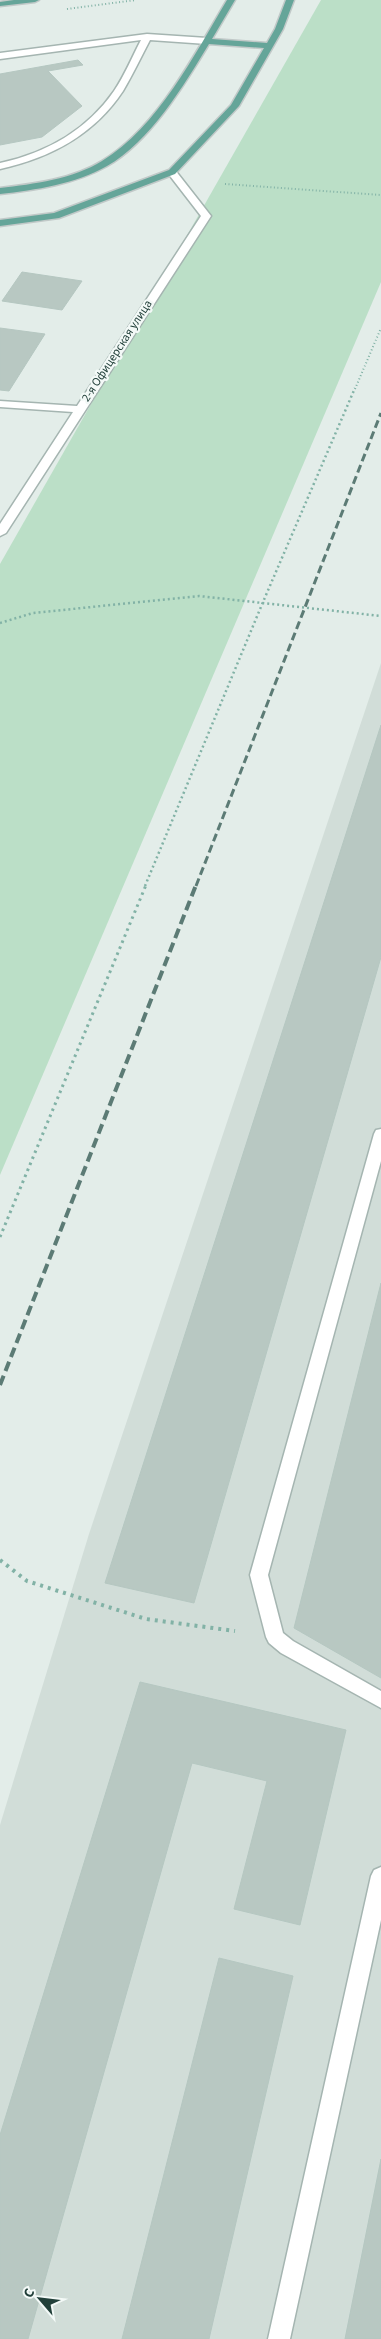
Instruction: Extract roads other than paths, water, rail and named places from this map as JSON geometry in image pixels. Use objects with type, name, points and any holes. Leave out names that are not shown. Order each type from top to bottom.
[{"type":"main road","points":[[0,4],[35,0]]},
{"type":"main road","points":[[0,191],[61,180],[106,163],[128,147],[146,127],[208,41],[231,0]]},
{"type":"main road","points":[[0,223],[56,216],[172,172],[235,106],[279,28],[290,0]]},
{"type":"main road","points":[[208,41],[268,46]]},
{"type":"street","points":[[0,56],[147,37],[208,41]]},
{"type":"street","points":[[0,166],[35,158],[66,143],[94,120],[114,97],[147,37]]},
{"type":"street","name":"2-я Офицерская улица","points":[[0,533],[206,216],[172,172]]},
{"type":"street","points":[[0,404],[79,409]]},
{"type":"street","points":[[381,1134],[259,1575],[275,1637],[287,1647],[381,1700]]},
{"type":"street","points":[[279,2339],[381,1876]]},
{"type":"railway","points":[[196,886],[381,413]]},
{"type":"railway","points":[[0,1385],[196,885]]}]
